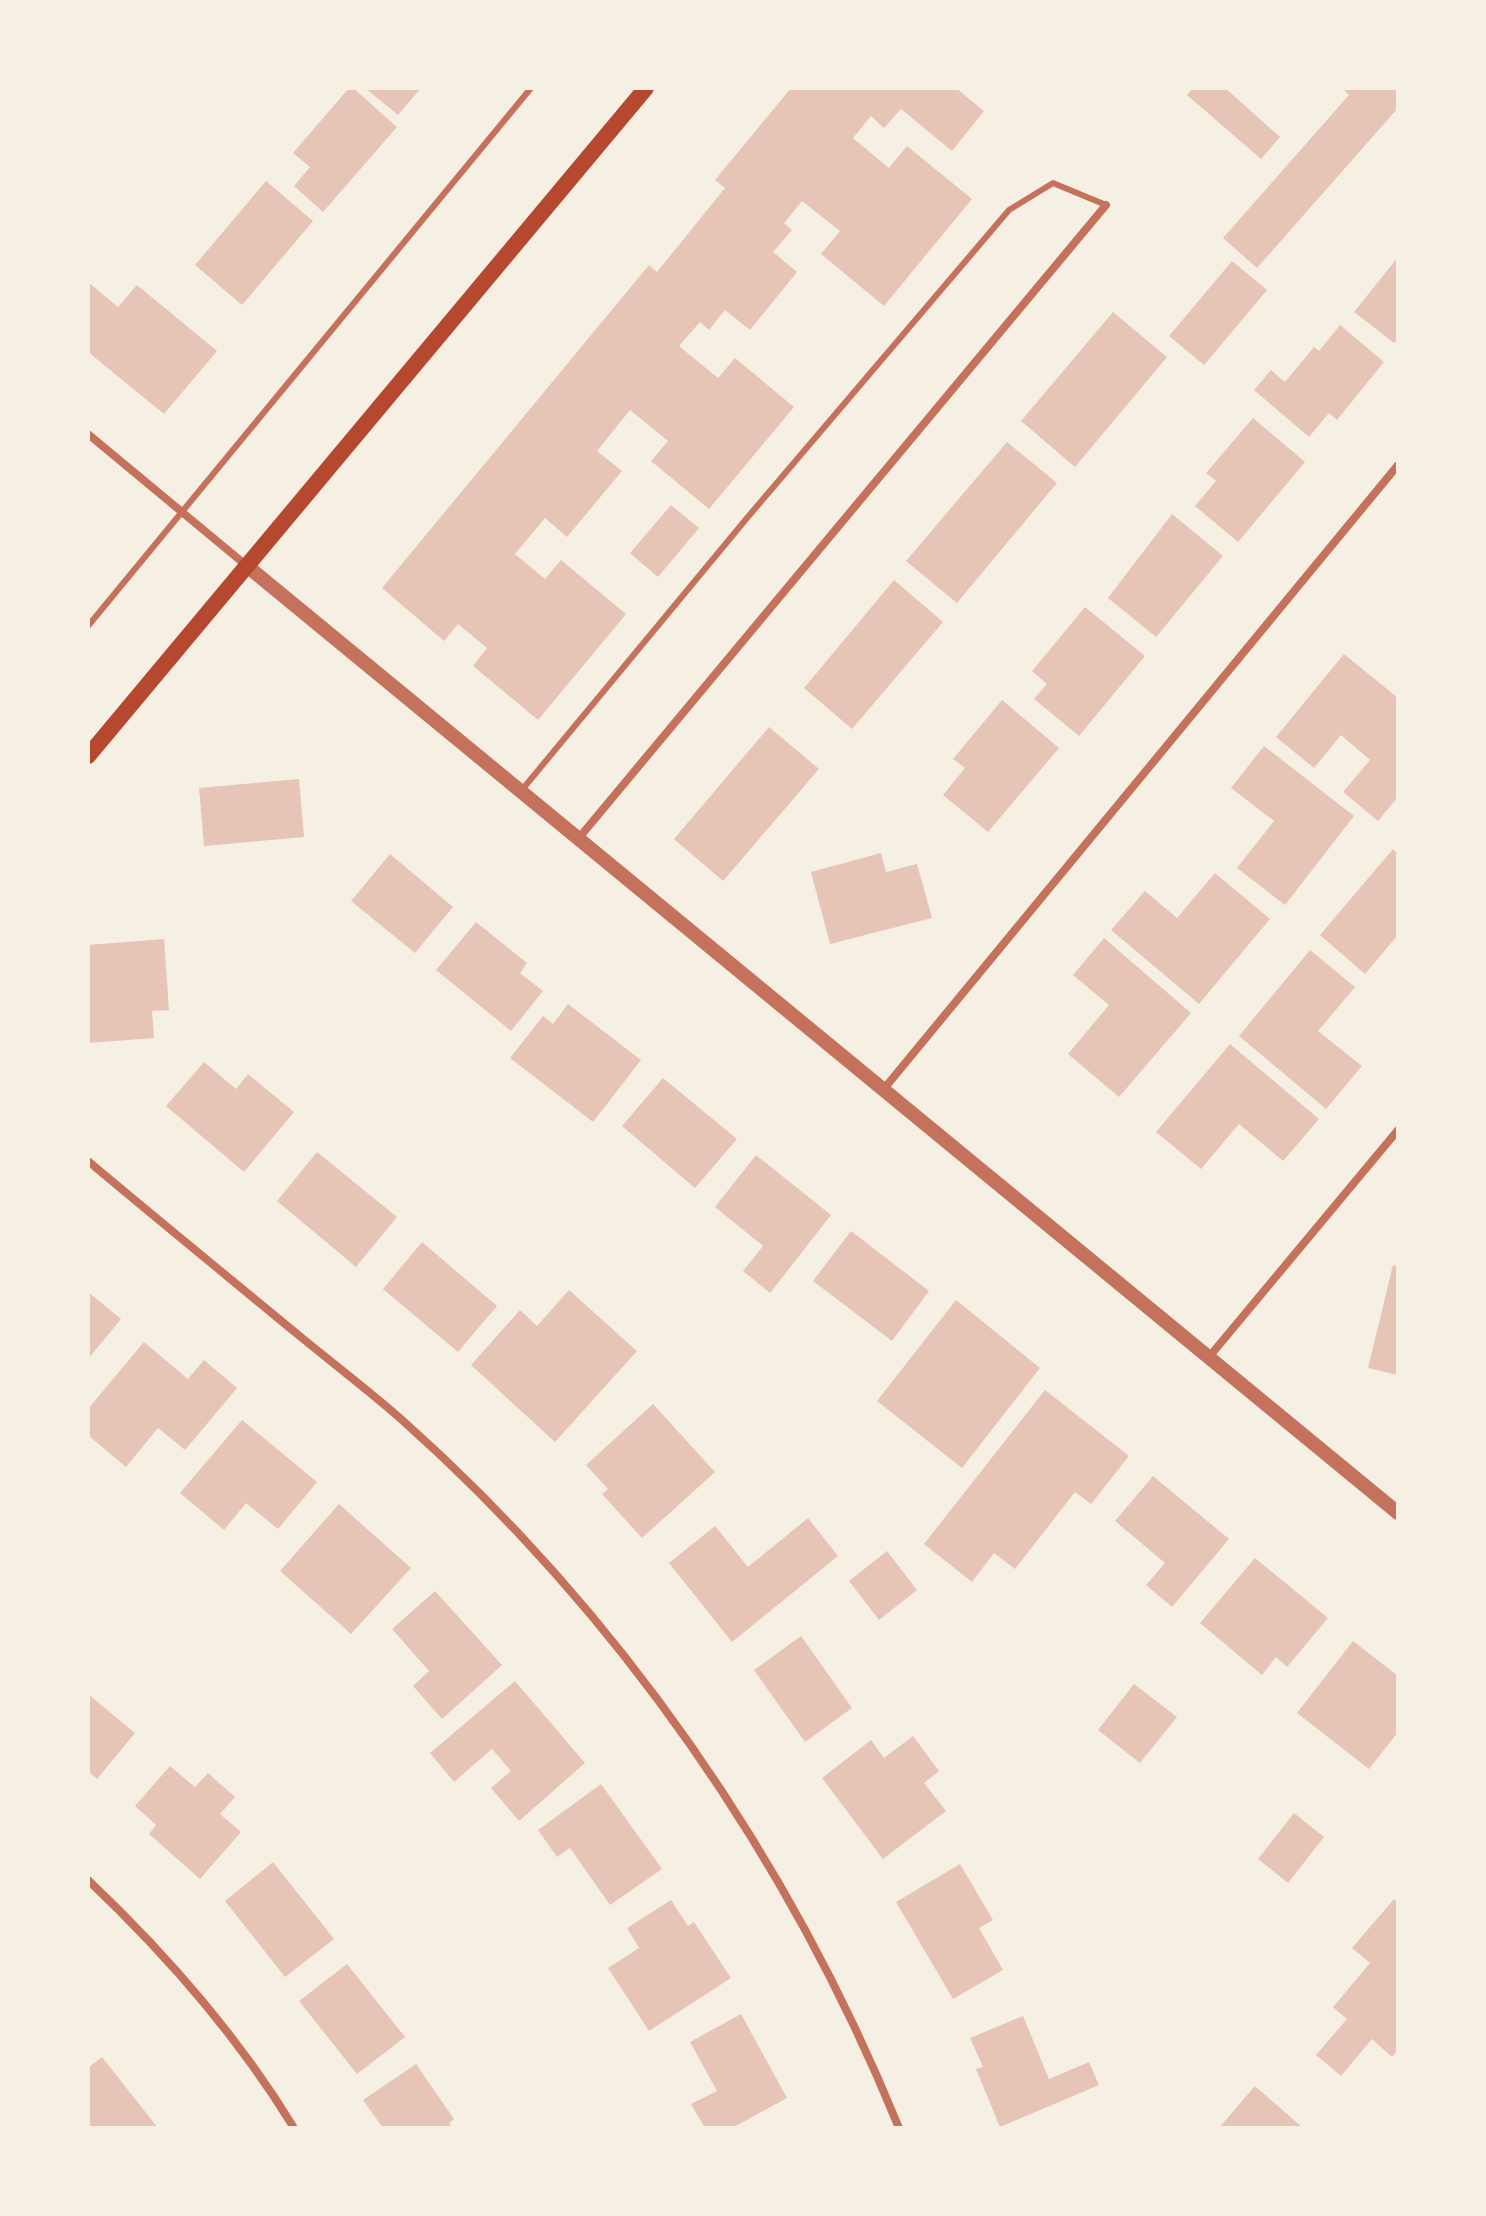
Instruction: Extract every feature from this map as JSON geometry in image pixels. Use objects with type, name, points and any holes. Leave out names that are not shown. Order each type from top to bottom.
[{"type":"main road","points":[[88,756],[646,88]]},
{"type":"street","points":[[578,839],[1106,205]]},
{"type":"street","points":[[88,434],[1398,1513]]},
{"type":"street","points":[[883,1090],[1398,465]]},
{"type":"street","points":[[1209,1357],[1398,1130]]},
{"type":"street","points":[[88,1161],[401,1419],[497,1511],[586,1609],[649,1686],[743,1822],[810,1937],[869,2055],[899,2128]]},
{"type":"street","points":[[88,1880],[142,1931],[201,1999],[294,2128]]},
{"type":"lane","points":[[88,626],[531,88]]},
{"type":"lane","points":[[520,792],[747,518],[1009,210],[1053,183],[1106,205]]},
{"type":"building","points":[[349,88],[353,88],[397,127],[323,212],[294,186],[310,167],[293,153]]},
{"type":"building","points":[[365,88],[421,88],[398,115]]},
{"type":"building","points":[[791,88],[956,88],[984,111],[952,151],[901,109],[884,128],[871,116],[853,138],[889,168],[907,146],[972,199],[884,306],[821,254],[840,231],[802,201],[784,223],[792,230],[773,252],[797,272],[750,330],[725,310],[709,330],[700,322],[679,346],[718,378],[735,358],[794,407],[709,509],[651,461],[668,441],[630,410],[597,451],[622,471],[567,537],[545,518],[515,554],[545,579],[561,560],[626,614],[538,720],[473,666],[487,648],[458,624],[444,641],[382,588],[649,265],[657,272],[725,188],[715,180]]},
{"type":"building","points":[[1193,88],[1225,88],[1280,137],[1261,159],[1187,95]]},
{"type":"building","points":[[1342,88],[1398,88],[1398,108],[1257,268],[1223,238],[1349,95]]},
{"type":"building","points":[[266,181],[313,221],[242,305],[195,265]]},
{"type":"building","points":[[1398,257],[1398,339],[1394,343],[1354,312]]},
{"type":"building","points":[[1232,261],[1267,290],[1204,365],[1169,336]]},
{"type":"building","points":[[88,282],[118,307],[137,285],[217,351],[164,414],[88,352]]},
{"type":"building","points":[[1113,312],[1167,357],[1075,467],[1021,421]]},
{"type":"building","points":[[1340,325],[1384,362],[1337,420],[1329,413],[1309,437],[1254,390],[1271,370],[1285,382],[1314,347],[1319,351]]},
{"type":"building","points":[[1253,418],[1305,462],[1238,542],[1195,506],[1216,481],[1206,473]]},
{"type":"building","points":[[1007,442],[1057,483],[957,603],[906,561]]},
{"type":"building","points":[[671,505],[699,528],[658,577],[630,553]]},
{"type":"building","points":[[1172,514],[1223,556],[1156,637],[1108,598]]},
{"type":"building","points":[[894,580],[943,622],[852,729],[804,688]]},
{"type":"building","points":[[1085,607],[1145,656],[1079,736],[1034,699],[1047,684],[1032,671]]},
{"type":"building","points":[[1344,654],[1398,698],[1398,797],[1378,821],[1343,792],[1370,760],[1341,735],[1314,768],[1276,737]]},
{"type":"building","points":[[1002,700],[1059,748],[988,832],[943,795],[965,768],[953,759]]},
{"type":"building","points":[[769,727],[819,769],[723,881],[674,839]]},
{"type":"building","points":[[1264,746],[1354,816],[1285,905],[1237,868],[1274,821],[1231,788]]},
{"type":"building","points":[[299,779],[304,837],[204,846],[199,788]]},
{"type":"building","points":[[1393,849],[1398,854],[1398,935],[1365,974],[1320,935]]},
{"type":"building","points":[[881,853],[886,872],[917,864],[932,918],[830,944],[811,872]]},
{"type":"building","points":[[390,854],[453,907],[415,953],[351,901]]},
{"type":"building","points":[[1215,873],[1270,919],[1199,1004],[1111,930],[1145,891],[1177,918]]},
{"type":"building","points":[[476,922],[527,963],[520,973],[543,991],[511,1031],[436,970]]},
{"type":"building","points":[[1104,938],[1191,1013],[1119,1097],[1068,1054],[1109,1005],[1073,975]]},
{"type":"building","points":[[164,939],[169,1010],[152,1011],[154,1038],[88,1043],[88,945]]},
{"type":"building","points":[[1310,950],[1355,987],[1318,1031],[1362,1066],[1326,1109],[1239,1036]]},
{"type":"building","points":[[568,1004],[641,1060],[593,1122],[510,1058],[543,1016],[553,1024]]},
{"type":"building","points":[[1230,1044],[1319,1119],[1283,1161],[1239,1124],[1201,1169],[1156,1132]]},
{"type":"building","points":[[204,1062],[236,1089],[248,1074],[294,1112],[244,1172],[166,1106]]},
{"type":"building","points":[[663,1078],[737,1139],[695,1188],[622,1126]]},
{"type":"building","points":[[317,1152],[397,1217],[356,1267],[277,1201]]},
{"type":"building","points":[[756,1155],[831,1215],[770,1293],[743,1271],[763,1246],[715,1207]]},
{"type":"building","points":[[851,1231],[929,1291],[892,1341],[813,1281]]},
{"type":"building","points":[[422,1242],[497,1306],[458,1352],[383,1289]]},
{"type":"building","points":[[1393,1265],[1398,1266],[1398,1375],[1368,1368]]},
{"type":"building","points":[[569,1290],[637,1351],[555,1442],[471,1365],[520,1310],[537,1326]]},
{"type":"building","points":[[88,1292],[121,1319],[88,1359]]},
{"type":"building","points":[[956,1300],[1040,1368],[962,1468],[877,1401]]},
{"type":"building","points":[[144,1342],[188,1379],[204,1360],[237,1388],[185,1450],[158,1428],[126,1467],[88,1435],[88,1409]]},
{"type":"building","points":[[1045,1390],[1129,1456],[1091,1504],[1075,1492],[1015,1569],[994,1553],[972,1582],[924,1544]]},
{"type":"building","points":[[653,1404],[715,1472],[642,1538],[602,1494],[608,1489],[586,1465]]},
{"type":"building","points":[[242,1420],[317,1482],[278,1529],[246,1503],[224,1530],[180,1493]]},
{"type":"building","points":[[1153,1476],[1229,1539],[1172,1607],[1146,1585],[1165,1563],[1115,1521]]},
{"type":"building","points":[[339,1504],[411,1568],[351,1634],[280,1571]]},
{"type":"building","points":[[808,1518],[838,1556],[732,1642],[669,1563],[715,1526],[748,1567]]},
{"type":"building","points":[[887,1551],[917,1590],[879,1620],[849,1581]]},
{"type":"building","points":[[1255,1558],[1328,1618],[1287,1667],[1276,1657],[1262,1675],[1200,1623]]},
{"type":"building","points":[[435,1591],[502,1665],[442,1719],[413,1686],[429,1671],[392,1629]]},
{"type":"building","points":[[801,1636],[852,1708],[805,1742],[754,1670]]},
{"type":"building","points":[[1353,1641],[1398,1676],[1398,1732],[1369,1769],[1297,1713]]},
{"type":"building","points":[[515,1681],[585,1763],[519,1821],[491,1788],[511,1771],[492,1749],[454,1782],[430,1753]]},
{"type":"building","points":[[1134,1684],[1177,1717],[1140,1763],[1098,1730]]},
{"type":"building","points":[[88,1694],[135,1733],[97,1779],[88,1771]]},
{"type":"building","points":[[913,1736],[939,1771],[924,1783],[946,1811],[883,1859],[822,1778],[871,1740],[884,1758]]},
{"type":"building","points":[[170,1766],[195,1787],[208,1773],[235,1797],[220,1814],[241,1832],[200,1879],[149,1834],[156,1825],[135,1806]]},
{"type":"building","points":[[601,1784],[662,1869],[610,1905],[570,1848],[557,1857],[538,1830]]},
{"type":"building","points":[[1294,1813],[1324,1837],[1288,1883],[1258,1859]]},
{"type":"building","points":[[273,1862],[334,1939],[285,1977],[225,1901]]},
{"type":"building","points":[[960,1864],[993,1920],[979,1928],[1003,1970],[953,1999],[896,1902]]},
{"type":"building","points":[[1394,1899],[1398,1902],[1398,2050],[1392,2057],[1372,2039],[1341,2076],[1316,2055],[1347,2019],[1333,2007],[1370,1963],[1352,1948]]},
{"type":"building","points":[[671,1900],[688,1926],[694,1922],[731,1978],[649,2031],[608,1968],[639,1948],[627,1928]]},
{"type":"building","points":[[347,1964],[405,2037],[357,2074],[299,2001]]},
{"type":"building","points":[[741,2014],[787,2098],[732,2128],[705,2128],[691,2104],[717,2091],[690,2042]]},
{"type":"building","points":[[1023,2016],[1049,2079],[1089,2062],[1099,2085],[1000,2127],[976,2069],[983,2067],[970,2038]]},
{"type":"building","points":[[102,2057],[158,2128],[88,2128],[88,2068]]},
{"type":"building","points":[[416,2064],[454,2119],[449,2123],[452,2128],[383,2128],[363,2100]]},
{"type":"building","points":[[1255,2086],[1303,2128],[1219,2128]]}]
